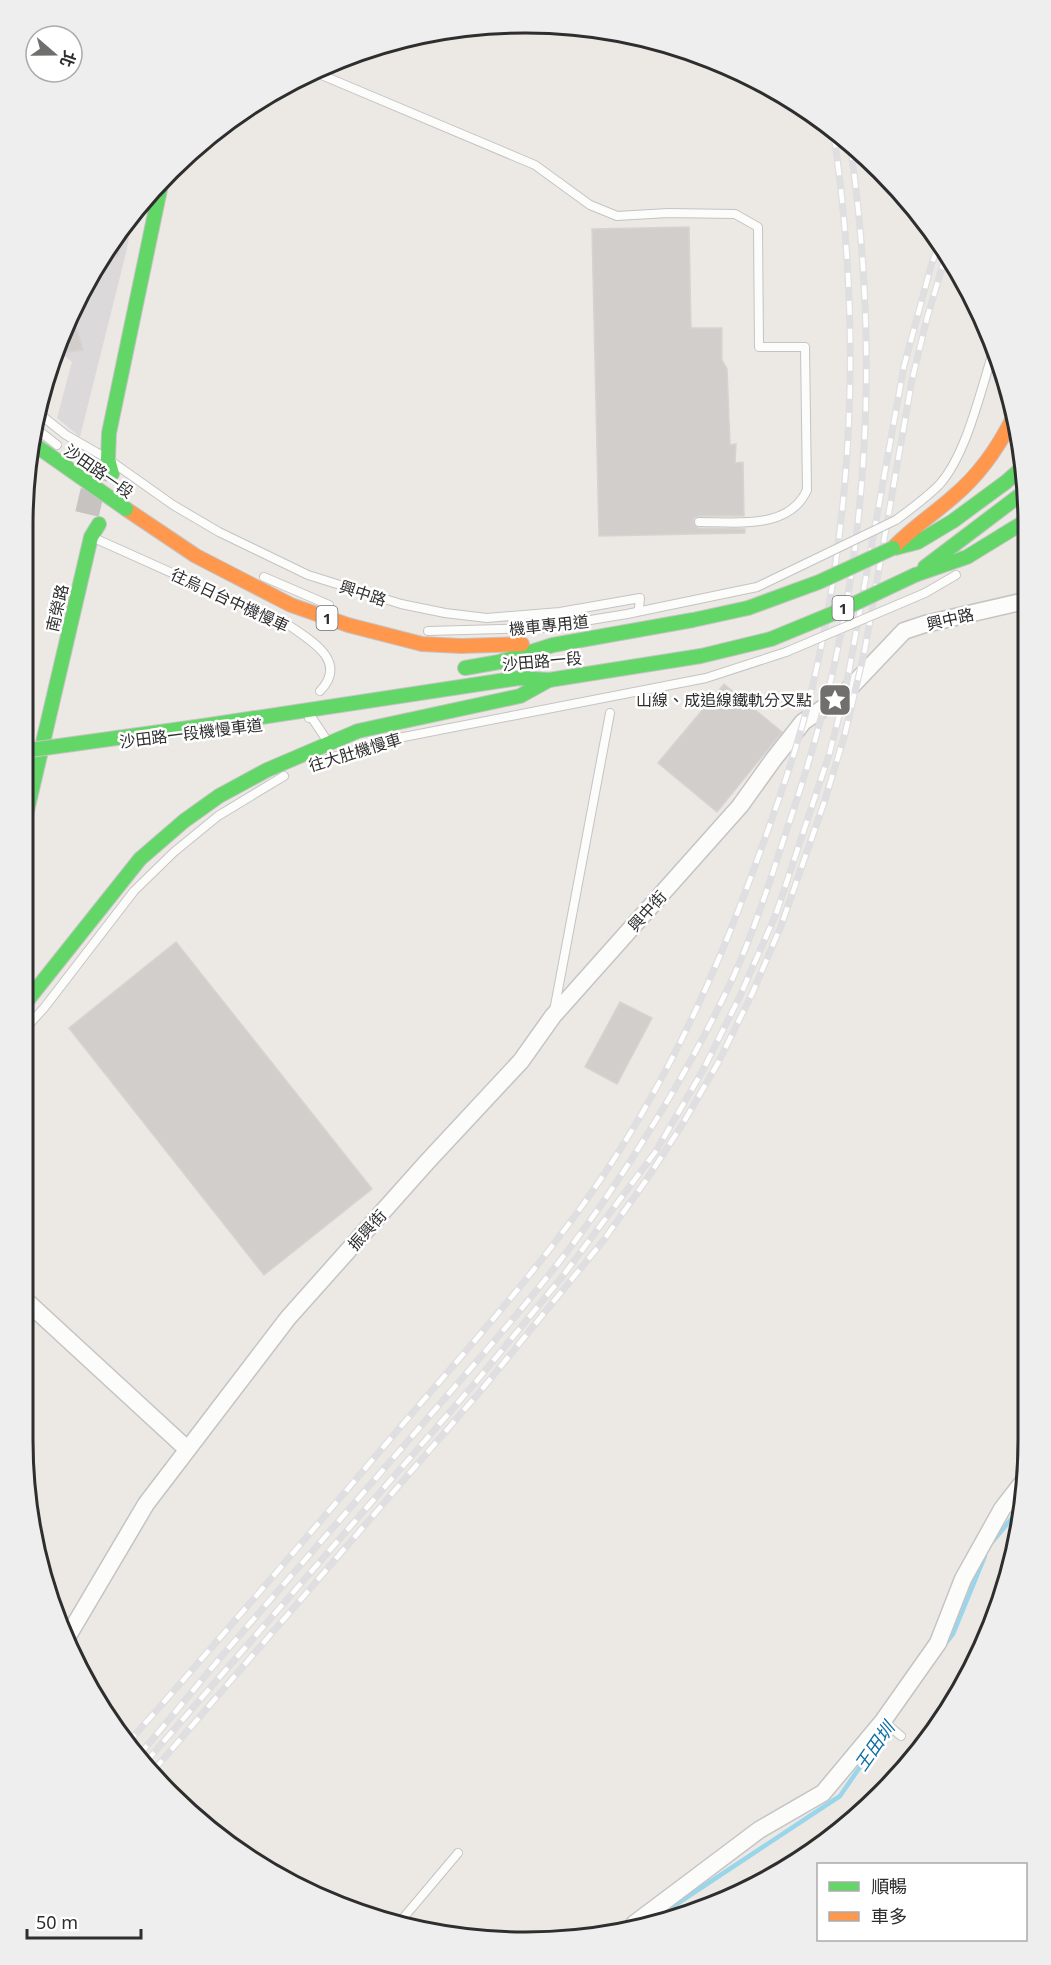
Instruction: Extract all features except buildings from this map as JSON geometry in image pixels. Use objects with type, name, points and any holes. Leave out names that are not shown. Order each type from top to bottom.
[{"type":"main road","points":[[112,474],[103,461],[158,197]]},
{"type":"main road","points":[[892,548],[912,528],[928,518],[974,477],[999,446],[1008,427]]},
{"type":"main road","name":"沙田路一段","points":[[39,446],[55,451],[206,561],[291,605],[348,625],[422,644],[553,645]]},
{"type":"main road","name":"沙田路一段","points":[[454,669],[499,662],[553,645],[748,608],[819,582],[892,548],[918,542],[952,521],[1015,474]]},
{"type":"main road","name":"沙田路一段","points":[[33,750],[204,729],[519,678],[549,680],[701,656],[771,639],[839,611],[915,575],[1017,497]]},
{"type":"main road","name":"南榮路","points":[[33,785],[91,537],[92,524]]},
{"type":"main road","points":[[915,575],[967,557],[1018,526]]},
{"type":"main road","points":[[33,994],[140,860],[184,821],[219,796],[267,770],[358,731],[520,696],[549,680]]},
{"type":"main road","points":[[314,692],[342,688]]},
{"type":"main road","points":[[35,732],[57,729]]},
{"type":"street","name":"興中路","points":[[740,806],[803,722],[845,693],[904,631],[1018,603]]},
{"type":"street","name":"興中街","points":[[553,1016],[740,806]]},
{"type":"street","name":"振興街","points":[[71,1631],[146,1504],[288,1318],[427,1162],[521,1061],[553,1016]]},
{"type":"street","points":[[33,1307],[187,1449]]},
{"type":"street","points":[[642,1918],[759,1830],[823,1793],[884,1721],[938,1643],[963,1579],[1002,1509],[1015,1492]]},
{"type":"lane","points":[[324,76],[535,165],[590,205],[617,216],[668,213],[735,214],[758,227],[759,347],[805,347],[807,490],[802,501],[787,514],[758,522],[699,522]]},
{"type":"lane","name":"機車專用道","points":[[423,631],[465,632],[542,628],[627,614],[757,587],[897,520],[922,501],[940,483],[957,457],[990,361]]},
{"type":"lane","points":[[45,418],[103,461]]},
{"type":"lane","points":[[41,435],[55,451],[67,452]]},
{"type":"lane","name":"興中路","points":[[103,461],[219,532],[308,575],[400,604],[487,618],[560,612],[640,598],[639,608]]},
{"type":"lane","points":[[114,489],[125,503],[181,534]]},
{"type":"lane","name":"往烏日台中機慢車","points":[[91,537],[290,626],[312,642],[329,661],[332,669],[329,681],[314,692]]},
{"type":"lane","name":"往大肚機慢車","points":[[311,764],[383,741],[687,682],[786,652],[925,593],[965,570]]},
{"type":"lane","points":[[259,574],[335,607]]},
{"type":"lane","points":[[553,1016],[610,713]]},
{"type":"lane","name":"沙田路一段機慢車道","points":[[33,755],[204,729],[312,718],[340,755]]},
{"type":"lane","name":"往大肚機慢車","points":[[33,1020],[134,891],[174,852],[218,816],[292,771]]},
{"type":"lane","points":[[884,1721],[901,1736]]},
{"type":"lane","points":[[404,1917],[458,1853]]},
{"type":"shaded area","points":[[130,233],[80,437],[57,418],[72,362],[64,355],[70,337],[99,279]]},
{"type":"waterway","name":"王田圳","points":[[993,1541],[1012,1518]]},
{"type":"waterway","name":"王田圳","points":[[945,1644],[953,1634],[985,1556]]},
{"type":"waterway","name":"王田圳","points":[[666,1911],[840,1796],[884,1732]]},
{"type":"tunnel","points":[[87,514],[99,463]]},
{"type":"railway","points":[[133,1737],[254,1599],[528,1277],[574,1217],[628,1137],[653,1095],[697,1008],[735,919],[786,778],[814,680],[828,612],[845,475],[850,337],[848,268],[835,143]]},
{"type":"railway","points":[[143,1750],[490,1346],[559,1262],[601,1205],[654,1124],[687,1068],[731,982],[769,885],[815,740],[839,641],[852,571],[865,428],[866,357],[859,214],[852,157]]},
{"type":"railway","points":[[150,1757],[475,1383],[562,1277],[656,1151],[702,1072],[739,998],[776,914],[829,755],[845,693],[904,366],[936,253]]},
{"type":"railway","points":[[157,1766],[483,1388],[603,1241],[682,1125],[718,1063],[752,994],[781,926],[824,803],[845,734],[865,649],[912,380],[943,265]]},
{"type":"traffic: fast","points":[[112,474],[108,459],[109,433],[158,197]]},
{"type":"traffic: fast","points":[[39,448],[52,457]]},
{"type":"traffic: fast","points":[[52,457],[126,509]]},
{"type":"traffic: fast","points":[[895,548],[918,542],[953,521],[1015,474]]},
{"type":"traffic: fast","points":[[925,567],[1017,497]]},
{"type":"traffic: fast","points":[[33,785],[91,537],[99,524]]},
{"type":"traffic: fast","points":[[915,575],[967,557],[1018,526]]},
{"type":"traffic: fast","points":[[748,608],[819,582],[893,548]]},
{"type":"traffic: fast","points":[[771,639],[839,611],[915,575]]},
{"type":"traffic: fast","points":[[465,668],[499,662],[553,645],[748,608]]},
{"type":"traffic: fast","points":[[203,726],[519,678],[549,680],[701,656],[771,639]]},
{"type":"traffic: fast","points":[[33,993],[140,859],[184,821],[219,796],[267,770],[358,731],[520,696],[549,680]]},
{"type":"traffic: fast","points":[[33,750],[203,726]]},
{"type":"traffic: slow","points":[[893,548],[972,479],[1008,427]]},
{"type":"traffic: slow","points":[[126,509],[196,556],[291,605],[348,625],[422,644],[461,646],[522,644]]},
{"type":"place","name":"山線、成追線鐵軌分叉點","points":[[835,700]]}]
